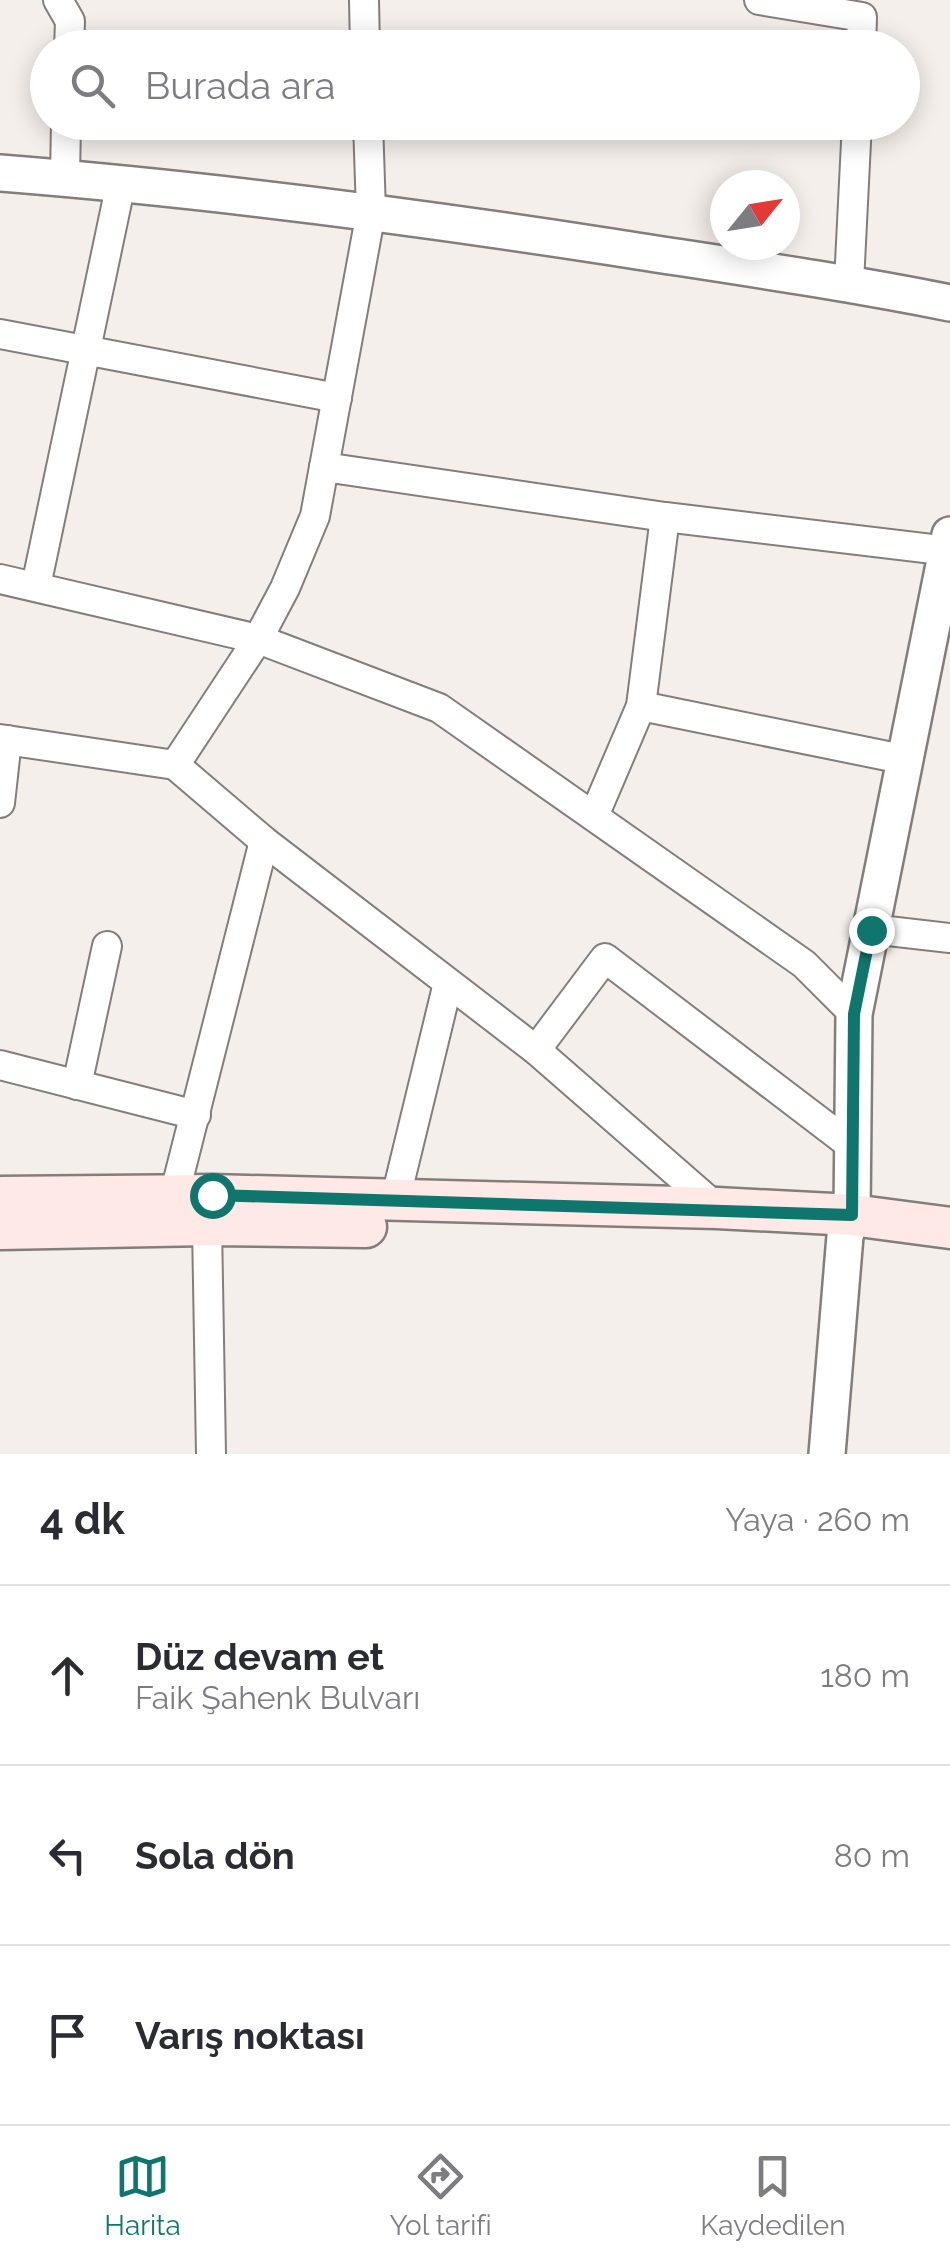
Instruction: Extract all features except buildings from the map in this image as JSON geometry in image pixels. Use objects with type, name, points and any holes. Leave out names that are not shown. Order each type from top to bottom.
[{"type":"main road","points":[[0,1197],[174,1196],[718,1208],[848,1225],[950,1250]]},
{"type":"main road","points":[[0,1229],[207,1225],[950,1228]]},
{"type":"street","points":[[58,0],[70,21],[70,30]]},
{"type":"street","points":[[364,0],[365,30]]},
{"type":"street","points":[[759,0],[862,17],[862,30]]},
{"type":"street","points":[[64,178],[65,140]]},
{"type":"street","points":[[175,765],[258,639],[286,588],[316,516],[371,212],[369,140]]},
{"type":"street","points":[[849,283],[856,140]]},
{"type":"street","points":[[0,173],[371,212],[849,283],[950,303]]},
{"type":"street","points":[[36,586],[122,183]]},
{"type":"street","points":[[0,334],[337,398]]},
{"type":"street","points":[[324,467],[665,517],[949,545],[854,1014],[848,1225],[828,1454]]},
{"type":"street","points":[[594,816],[641,706],[665,517]]},
{"type":"street","points":[[0,578],[258,639],[439,708],[804,964],[854,1014]]},
{"type":"street","points":[[641,706],[907,760]]},
{"type":"street","points":[[0,802],[4,740],[175,765],[264,841],[536,1050],[718,1208]]},
{"type":"street","points":[[174,1196],[264,841]]},
{"type":"street","points":[[871,930],[950,938]]},
{"type":"street","points":[[77,1084],[107,946]]},
{"type":"street","points":[[536,1050],[605,958],[852,1146]]},
{"type":"street","points":[[395,1201],[448,983]]},
{"type":"street","points":[[0,1066],[196,1114]]},
{"type":"street","points":[[207,1225],[211,1454]]},
{"type":"route","points":[[212,1195],[852,1215],[854,1014],[871,930]]}]
